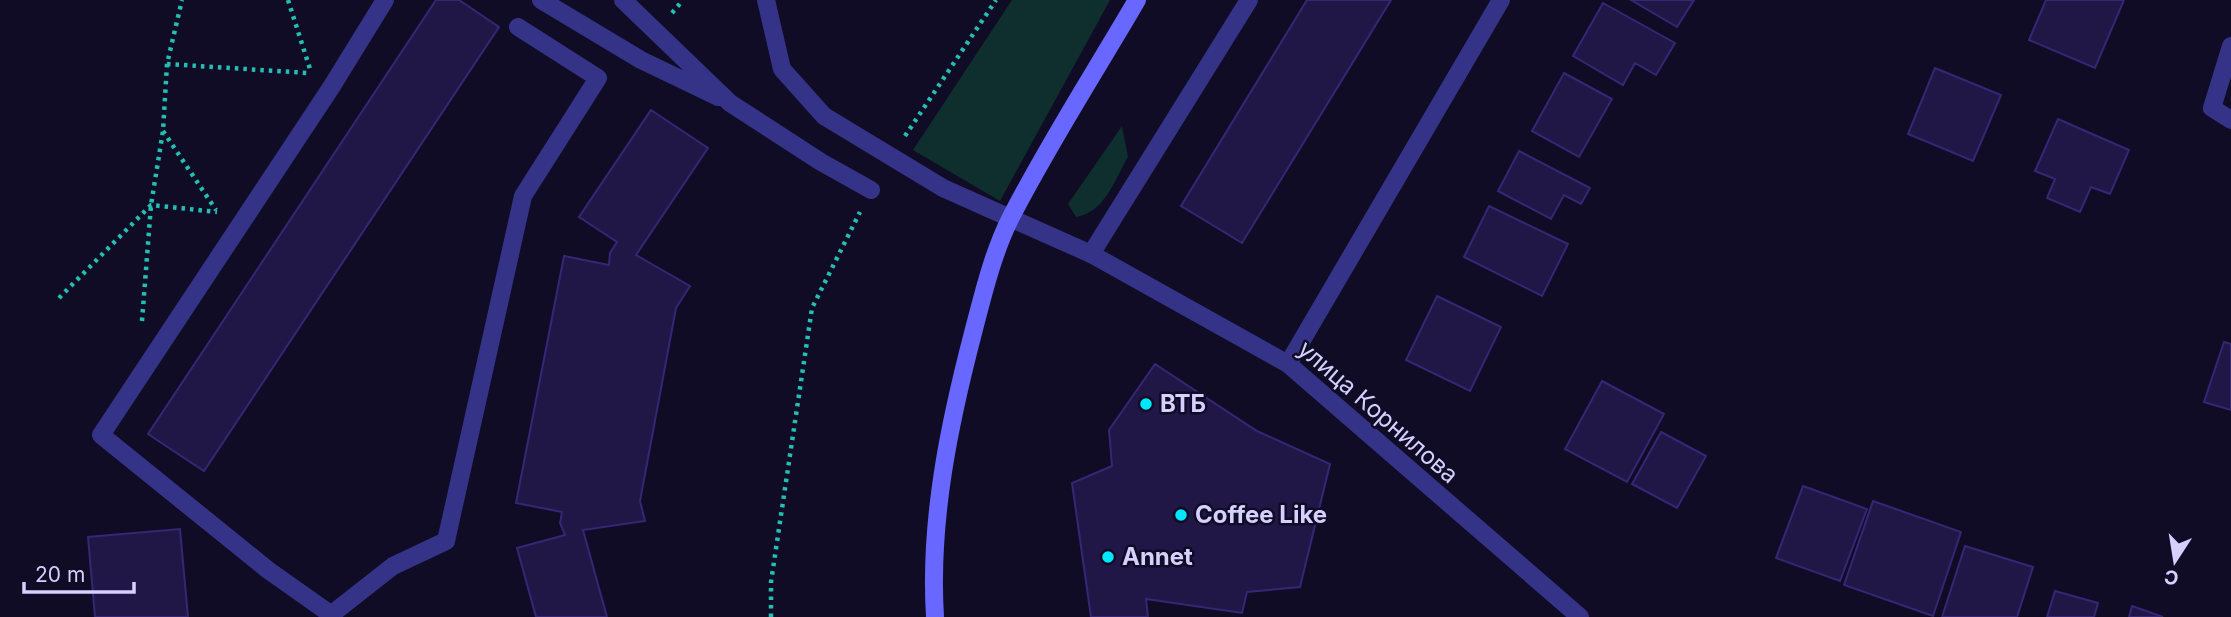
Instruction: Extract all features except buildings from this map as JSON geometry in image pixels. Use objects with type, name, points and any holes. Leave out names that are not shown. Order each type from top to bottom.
[{"type":"main road","points":[[935,617],[933,586],[937,516],[954,408],[984,292],[1010,218],[1137,0]]},
{"type":"street","points":[[385,0],[240,227],[148,359],[101,435],[329,615],[393,566],[446,541],[523,196],[598,78],[518,27]]},
{"type":"street","points":[[541,0],[641,60],[730,103],[821,162],[871,190]]},
{"type":"street","points":[[622,0],[730,103]]},
{"type":"street","name":"улица Корнилова","points":[[766,0],[782,69],[824,116],[943,188],[1091,254],[1289,364],[1580,617]]},
{"type":"street","points":[[1091,254],[1249,0]]},
{"type":"street","points":[[1289,364],[1501,0]]},
{"type":"street","points":[[2231,46],[2212,108],[2231,120]]},
{"type":"path","points":[[148,359],[141,332],[151,205],[163,131],[167,64],[182,0]]},
{"type":"path","points":[[167,64],[312,74],[288,0]]},
{"type":"path","points":[[891,156],[996,0]]},
{"type":"path","points":[[163,131],[218,212],[240,227]]},
{"type":"path","points":[[771,617],[771,582],[811,308],[871,190]]},
{"type":"path","points":[[151,205],[218,212]]},
{"type":"path","points":[[59,298],[151,205]]},
{"type":"green space","points":[[1012,0],[1110,0],[1000,201],[913,150]]},
{"type":"green space","points":[[1122,126],[1128,157],[1102,202],[1086,214],[1076,217],[1068,204]]},
{"type":"place","name":"ВТБ","points":[[1146,404]]},
{"type":"place","name":"Coffee Like","points":[[1181,515]]},
{"type":"place","name":"Annet","points":[[1108,557]]}]
